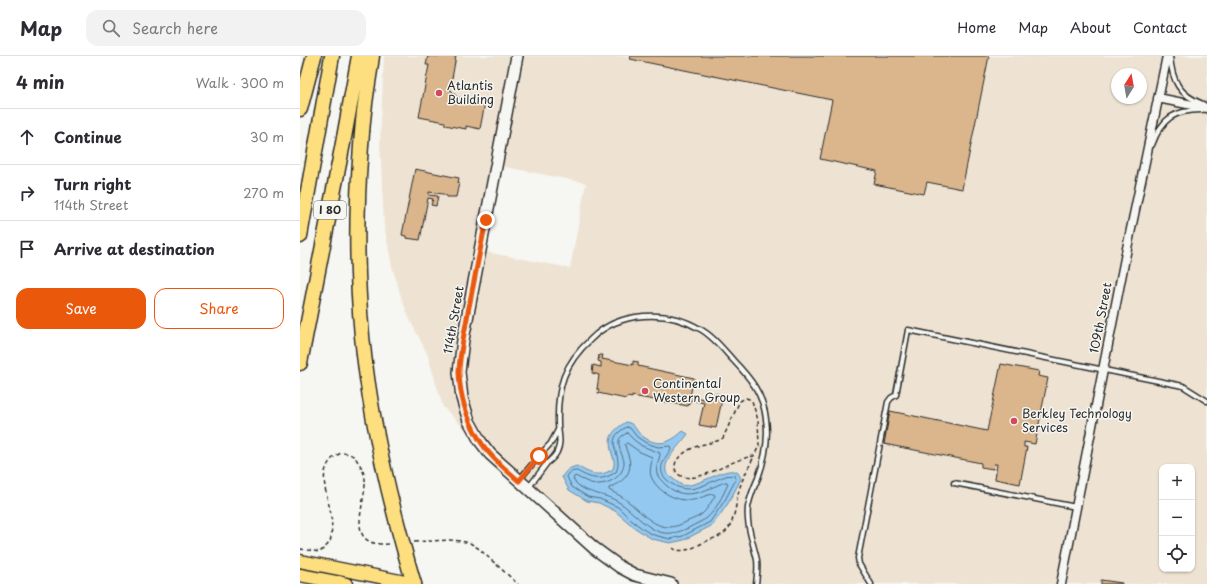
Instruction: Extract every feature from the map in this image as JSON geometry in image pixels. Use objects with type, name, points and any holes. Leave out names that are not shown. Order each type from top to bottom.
[{"type":"highway","points":[[300,109],[314,56]]},
{"type":"highway","name":"I 80","points":[[300,236],[332,56]]},
{"type":"highway","name":"I 80","points":[[300,363],[344,143],[359,56]]},
{"type":"highway","points":[[372,56],[365,104],[359,173],[358,269],[362,336],[369,389],[381,456],[396,521],[414,584]]},
{"type":"main road","points":[[301,553],[414,584]]},
{"type":"main road","points":[[300,575],[342,584]]},
{"type":"street","name":"114th Street","points":[[517,56],[463,340],[459,372],[465,410],[474,430],[490,454],[594,548],[620,567],[636,575],[671,584]]},
{"type":"street","name":"109th Street","points":[[1061,584],[1167,56]]},
{"type":"street","points":[[1158,98],[1207,108]]},
{"type":"lane","points":[[1170,56],[1171,70],[1179,89],[1192,100],[1207,108]]},
{"type":"lane","points":[[1144,166],[1157,131],[1162,124],[1173,116],[1186,111],[1207,108]]},
{"type":"lane","points":[[527,489],[557,454],[560,437],[558,430],[559,390],[564,375],[573,359],[584,345],[597,333],[611,325],[628,319],[659,316],[686,322],[706,333],[749,376],[759,392],[766,418],[767,441],[764,461],[751,494],[748,507],[750,535],[757,562],[756,584]]},
{"type":"lane","points":[[871,584],[859,564],[858,558],[888,402],[891,398],[896,396],[908,330],[1183,386],[1207,401]]},
{"type":"lane","points":[[519,481],[551,443],[558,430]]},
{"type":"lane","points":[[954,482],[1076,507]]},
{"type":"path","points":[[672,548],[683,551],[694,548],[719,537],[727,530],[743,479],[758,450],[758,420],[752,401],[746,398],[743,399],[738,405],[723,438],[714,443],[701,445],[684,453],[676,461],[674,468],[677,474],[686,478],[693,478],[754,456]]},
{"type":"path","points":[[301,553],[320,552],[327,546],[331,539],[332,524],[324,475],[330,461],[335,456],[342,453],[349,454],[356,458],[364,472],[365,480],[360,520],[361,532],[366,538],[376,544],[388,544]]},
{"type":"path","points":[[414,542],[449,540],[470,543],[478,548],[518,584]]},
{"type":"shaded area","points":[[384,56],[1207,56],[1207,584],[672,584],[620,567],[490,454],[443,407],[427,353],[410,320],[402,300],[392,266],[384,225],[380,142]],"holes":[[[496,165],[586,183],[570,268],[480,251]]]},
{"type":"water","points":[[626,422],[633,425],[640,434],[657,443],[662,443],[673,439],[683,431],[688,434],[670,457],[666,467],[667,474],[682,485],[696,483],[728,471],[738,473],[741,479],[729,502],[713,525],[684,540],[670,543],[652,539],[635,528],[615,511],[599,503],[587,501],[569,490],[562,477],[566,471],[570,469],[577,466],[590,473],[599,474],[613,469],[614,462],[610,443],[612,435],[617,428]]},
{"type":"building","name":"Atlantis Building","points":[[428,56],[456,56],[450,90],[456,97],[485,103],[480,129],[466,126],[466,129],[445,125],[445,122],[419,117],[429,65],[426,65]]},
{"type":"building","points":[[631,56],[989,56],[962,189],[927,182],[924,194],[874,184],[877,171],[820,159],[832,100],[630,59]]},
{"type":"building","points":[[415,169],[459,178],[456,197],[447,197],[443,194],[429,192],[429,195],[438,196],[436,206],[431,205],[433,199],[428,198],[420,240],[406,238],[406,236],[402,235]]},
{"type":"building","name":"Continental Western Group","points":[[599,355],[603,355],[602,359],[633,365],[633,361],[638,362],[638,366],[694,378],[690,396],[704,399],[706,392],[723,395],[716,428],[699,425],[704,403],[690,400],[688,406],[632,396],[632,398],[627,397],[626,399],[598,393],[599,389],[597,389],[599,375],[592,373],[593,365],[601,367],[601,362],[598,361]]},
{"type":"building","name":"Berkley Technology Services","points":[[1001,364],[1039,371],[1038,376],[1048,378],[1035,444],[1024,442],[1024,447],[1027,447],[1020,484],[995,479],[997,464],[994,464],[993,469],[981,467],[981,463],[884,444],[890,411],[987,431]]},
{"type":"building","points":[[1101,580],[1122,583],[1122,584],[1101,584]]},
{"type":"place","name":"Atlantis Building","points":[[439,93]]},
{"type":"place","name":"Continental Western Group","points":[[645,391]]},
{"type":"place","name":"Berkley Technology Services","points":[[1014,421]]},
{"type":"route","points":[[486,220],[460,362],[459,372],[462,398],[469,421],[480,441],[490,454],[519,481],[539,456]]}]
